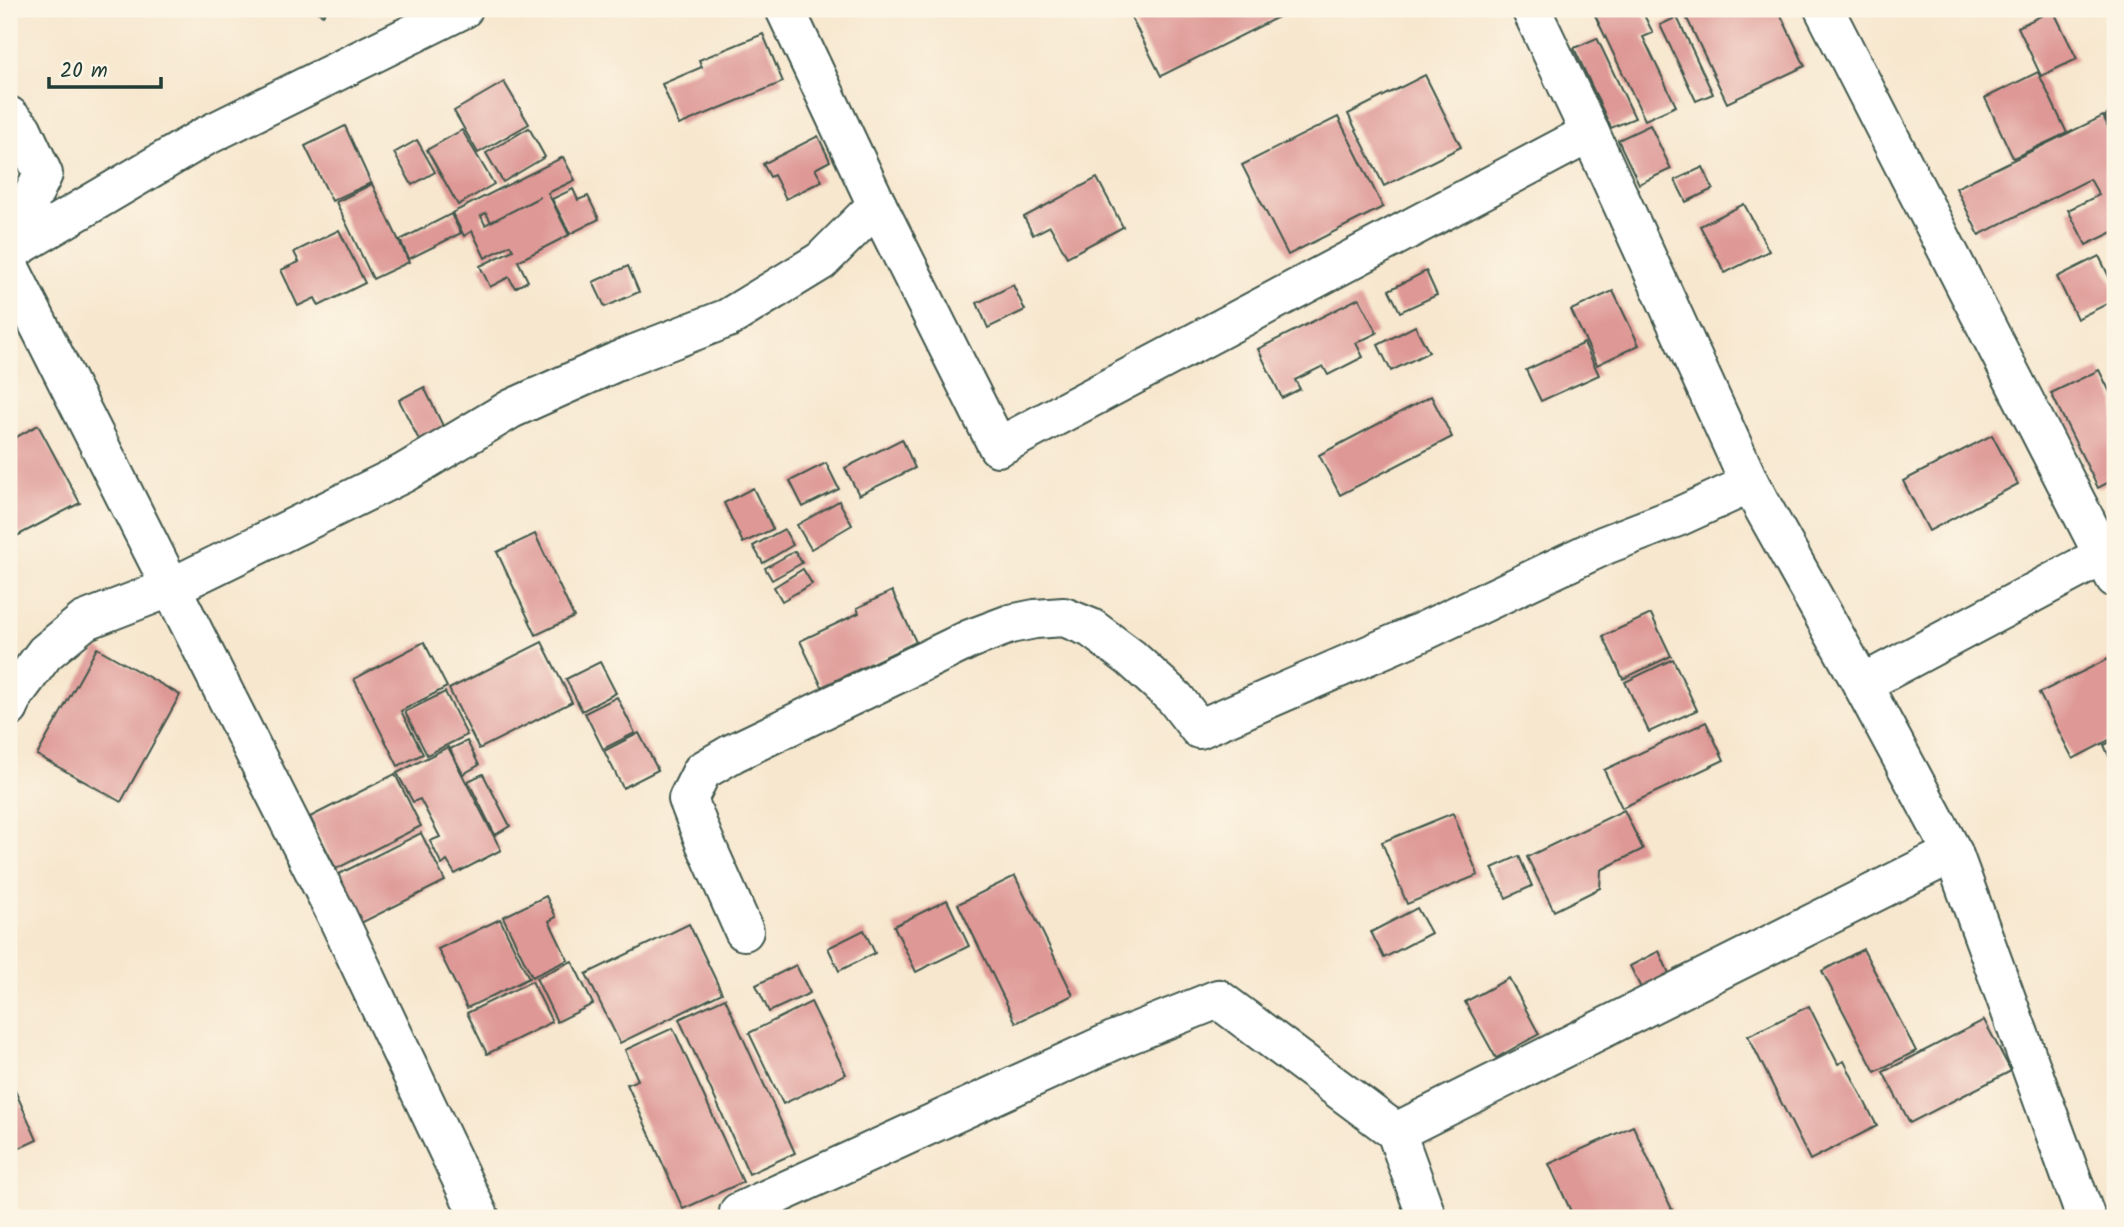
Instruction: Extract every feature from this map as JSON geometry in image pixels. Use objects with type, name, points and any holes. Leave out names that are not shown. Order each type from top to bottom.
[{"type":"street","points":[[9,252],[204,137],[463,9]]},
{"type":"street","points":[[785,9],[877,205],[998,447],[1590,133]]},
{"type":"street","points":[[1531,9],[1750,484],[1953,853],[2087,1218]]},
{"type":"street","points":[[1824,9],[2112,561],[1862,684]]},
{"type":"street","points":[[9,116],[22,129],[43,174],[9,244]]},
{"type":"street","points":[[9,708],[13,696],[45,653],[84,621],[172,587],[404,473],[511,409],[627,357],[729,318],[821,261],[877,205]]},
{"type":"street","points":[[9,267],[335,912],[480,1218]]},
{"type":"street","points":[[744,931],[688,799],[702,771],[853,694],[970,639],[1010,624],[1035,619],[1064,617],[1082,624],[1110,641],[1175,698],[1199,729],[1424,631],[1605,545],[1681,516],[1750,484]]},
{"type":"street","points":[[1396,1132],[1953,853]]},
{"type":"street","points":[[739,1212],[1115,1040],[1218,999],[1396,1132],[1427,1218]]},
{"type":"building","points":[[312,9],[327,9],[323,15]]},
{"type":"building","points":[[1127,9],[1279,9],[1282,15],[1161,76]]},
{"type":"building","points":[[1592,9],[1641,9],[1653,33],[1643,37],[1676,106],[1645,120]]},
{"type":"building","points":[[1778,9],[1805,66],[1727,103],[1683,10]]},
{"type":"building","points":[[2053,10],[2077,59],[2041,76],[2018,27]]},
{"type":"building","points":[[1677,17],[1713,94],[1696,101],[1660,25]]},
{"type":"building","points":[[763,34],[783,82],[679,125],[662,84],[702,67],[699,60]]},
{"type":"building","points":[[1597,38],[1635,118],[1611,128],[1574,48]]},
{"type":"building","points":[[2038,72],[2067,133],[2013,158],[1985,98]]},
{"type":"building","points":[[1425,75],[1461,147],[1384,186],[1348,114]]},
{"type":"building","points":[[504,82],[529,124],[478,153],[454,111]]},
{"type":"building","points":[[2115,111],[2115,136],[2105,116]]},
{"type":"building","points":[[2103,116],[2115,141],[2115,231],[2086,245],[2068,210],[2099,195],[2090,179],[1979,235],[1956,188]]},
{"type":"building","points":[[1338,117],[1383,207],[1288,255],[1242,165]]},
{"type":"building","points":[[1650,125],[1671,169],[1639,184],[1618,140]]},
{"type":"building","points":[[345,126],[371,183],[332,201],[305,146]]},
{"type":"building","points":[[529,128],[545,157],[503,182],[486,153]]},
{"type":"building","points":[[462,130],[494,184],[458,205],[427,150]]},
{"type":"building","points":[[818,136],[830,161],[815,169],[822,181],[786,199],[774,175],[770,177],[763,164]]},
{"type":"building","points":[[417,140],[435,172],[412,185],[394,153]]},
{"type":"building","points":[[563,157],[575,180],[548,193],[569,235],[518,261],[528,281],[515,288],[509,277],[490,287],[480,266],[513,250],[510,245],[485,258],[472,231],[464,236],[452,213]],"holes":[[[486,213],[491,222],[485,225],[481,216]]]},
{"type":"building","points":[[1703,167],[1713,189],[1686,202],[1675,180]]},
{"type":"building","points":[[1097,178],[1123,227],[1067,257],[1050,226],[1033,235],[1024,217]]},
{"type":"building","points":[[372,184],[409,262],[373,279],[336,202]]},
{"type":"building","points":[[573,189],[578,200],[588,196],[599,219],[570,234],[552,199]]},
{"type":"building","points":[[1744,204],[1769,251],[1725,273],[1700,226]]},
{"type":"building","points":[[451,214],[461,233],[409,259],[400,240]]},
{"type":"building","points":[[339,230],[365,283],[319,306],[315,298],[298,306],[281,270],[299,262],[294,252]]},
{"type":"building","points":[[2099,256],[2115,289],[2115,300],[2077,319],[2057,277]]},
{"type":"building","points":[[628,266],[639,292],[605,307],[593,282]]},
{"type":"building","points":[[1426,271],[1437,295],[1400,312],[1389,290]]},
{"type":"building","points":[[1013,285],[1025,310],[988,328],[977,303]]},
{"type":"building","points":[[1613,291],[1639,345],[1597,365],[1571,310]]},
{"type":"building","points":[[1359,298],[1377,333],[1356,343],[1363,357],[1328,375],[1323,366],[1295,380],[1300,389],[1282,398],[1258,349]]},
{"type":"building","points":[[1415,326],[1429,352],[1391,371],[1378,345]]},
{"type":"building","points":[[1584,343],[1599,375],[1541,401],[1526,370]]},
{"type":"building","points":[[2099,370],[2115,402],[2115,479],[2098,488],[2051,393]]},
{"type":"building","points":[[424,387],[445,430],[420,442],[399,400]]},
{"type":"building","points":[[1431,396],[1452,437],[1340,495],[1319,455]]},
{"type":"building","points":[[38,425],[80,503],[9,540],[9,441]]},
{"type":"building","points":[[1992,435],[2018,484],[1929,531],[1903,481]]},
{"type":"building","points":[[902,439],[915,468],[859,495],[845,468]]},
{"type":"building","points":[[826,463],[839,489],[803,507],[790,481]]},
{"type":"building","points":[[753,488],[773,529],[743,543],[724,503]]},
{"type":"building","points":[[839,501],[852,525],[811,549],[797,525]]},
{"type":"building","points":[[784,529],[793,545],[763,563],[753,546]]},
{"type":"building","points":[[535,534],[574,617],[536,635],[497,552]]},
{"type":"building","points":[[795,551],[802,563],[772,580],[765,568]]},
{"type":"building","points":[[803,569],[812,584],[782,601],[774,587]]},
{"type":"building","points":[[892,591],[916,642],[822,687],[800,641],[859,613],[857,608]]},
{"type":"building","points":[[1651,614],[1671,656],[1623,679],[1603,636]]},
{"type":"building","points":[[424,642],[447,687],[401,711],[423,754],[398,766],[354,679]]},
{"type":"building","points":[[542,642],[572,702],[479,749],[449,689]]},
{"type":"building","points":[[97,648],[180,695],[121,802],[37,755]]},
{"type":"building","points":[[1673,659],[1697,710],[1649,732],[1625,682]]},
{"type":"building","points":[[2108,659],[2115,674],[2115,737],[2073,759],[2039,693]]},
{"type":"building","points":[[600,662],[616,693],[582,711],[566,679]]},
{"type":"building","points":[[445,692],[467,735],[427,755],[405,712]]},
{"type":"building","points":[[617,697],[635,733],[603,749],[585,713]]},
{"type":"building","points":[[1706,722],[1724,760],[1622,808],[1604,770]]},
{"type":"building","points":[[639,733],[658,770],[623,788],[604,751]]},
{"type":"building","points":[[2115,740],[2115,770],[2104,745]]},
{"type":"building","points":[[467,741],[479,765],[463,774],[450,749]]},
{"type":"building","points":[[448,747],[501,850],[455,874],[447,861],[442,865],[430,841],[440,837],[420,799],[413,802],[397,773]]},
{"type":"building","points":[[395,774],[421,826],[336,869],[310,817]]},
{"type":"building","points":[[483,774],[510,826],[495,835],[468,781]]},
{"type":"building","points":[[1624,810],[1643,849],[1601,870],[1600,888],[1554,911],[1527,857]]},
{"type":"building","points":[[1453,813],[1478,875],[1407,904],[1382,842]]},
{"type":"building","points":[[421,833],[445,881],[361,923],[337,875]]},
{"type":"building","points":[[1519,856],[1532,886],[1506,898],[1492,868]]},
{"type":"building","points":[[1015,876],[1073,995],[1016,1023],[958,904]]},
{"type":"building","points":[[546,896],[556,917],[549,921],[568,960],[532,977],[503,917]]},
{"type":"building","points":[[947,900],[969,946],[916,972],[894,926]]},
{"type":"building","points":[[1417,908],[1431,933],[1384,958],[1371,932]]},
{"type":"building","points":[[500,919],[529,978],[467,1008],[438,949]]},
{"type":"building","points":[[689,924],[722,993],[620,1043],[586,974]]},
{"type":"building","points":[[864,930],[875,953],[839,971],[828,948]]},
{"type":"building","points":[[1863,949],[1916,1051],[1875,1072],[1822,971]]},
{"type":"building","points":[[1659,951],[1672,980],[1644,994],[1630,966]]},
{"type":"building","points":[[572,961],[593,1004],[557,1022],[536,978]]},
{"type":"building","points":[[796,965],[810,993],[769,1012],[756,985]]},
{"type":"building","points":[[1509,978],[1539,1034],[1496,1058],[1465,1002]]},
{"type":"building","points":[[532,981],[552,1022],[487,1054],[467,1013]]},
{"type":"building","points":[[725,998],[795,1153],[749,1174],[679,1019]]},
{"type":"building","points":[[811,1002],[846,1074],[783,1104],[749,1033]]},
{"type":"building","points":[[1809,1006],[1838,1064],[1844,1061],[1877,1126],[1810,1160],[1748,1036]]},
{"type":"building","points":[[1984,1020],[2011,1071],[1910,1123],[1883,1072]]},
{"type":"building","points":[[673,1028],[743,1182],[683,1209],[627,1084],[638,1080],[625,1050]]},
{"type":"building","points":[[9,1077],[37,1140],[9,1153]]},
{"type":"building","points":[[1633,1126],[1676,1218],[1574,1218],[1549,1164]]}]
